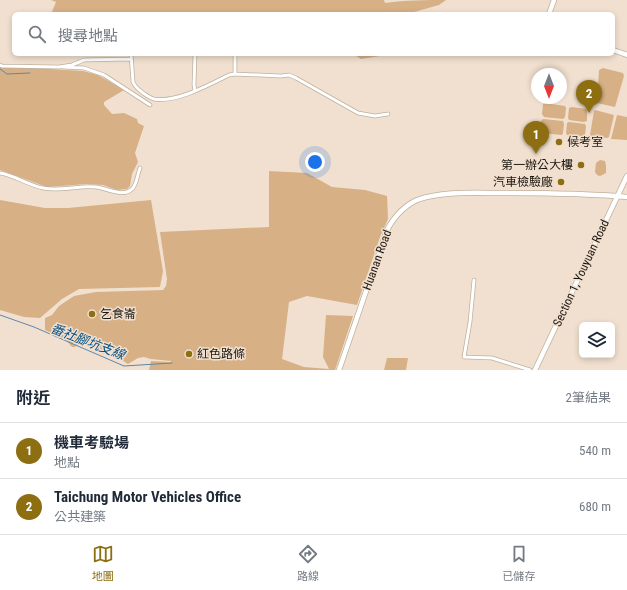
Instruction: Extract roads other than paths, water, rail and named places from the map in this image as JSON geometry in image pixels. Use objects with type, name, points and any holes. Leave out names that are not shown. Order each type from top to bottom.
[{"type":"street","points":[[549,12],[554,0]]},
{"type":"street","points":[[615,51],[627,55]]},
{"type":"street","points":[[194,56],[195,91]]},
{"type":"street","points":[[235,56],[235,74]]},
{"type":"street","points":[[59,67],[72,65],[84,60],[130,59],[133,82],[135,86],[154,99],[168,99],[191,93],[235,74],[289,75],[358,113],[374,116],[388,114]]},
{"type":"street","points":[[0,65],[84,68],[104,75],[150,105]]},
{"type":"street","points":[[0,173],[14,176],[25,183],[44,189],[92,187],[125,193],[131,190],[136,184],[140,168]]},
{"type":"street","name":"Section 1, Youyuan Road","points":[[534,370],[627,176]]},
{"type":"street","name":"Huanan Road","points":[[339,370],[387,230],[392,221],[407,206],[416,201],[429,197],[457,194],[564,193],[627,196]]},
{"type":"street","points":[[474,280],[470,322],[464,357],[492,358],[530,370]]},
{"type":"waterway","points":[[0,69],[7,74],[30,73]]},
{"type":"waterway","name":"番社腳坑支線","points":[[0,315],[34,327],[124,366],[172,363]]},
{"type":"place","name":"Taichung Motor Vehicles Office","points":[[589,113]]},
{"type":"place","name":"候考室","points":[[559,142]]},
{"type":"place","name":"機車考驗場","points":[[536,154]]},
{"type":"place","name":"第一辦公大樓","points":[[581,165]]},
{"type":"place","name":"汽車檢驗廠","points":[[561,182]]},
{"type":"place","name":"乞食崙","points":[[92,314]]},
{"type":"place","name":"紅色路條","points":[[189,354]]}]
